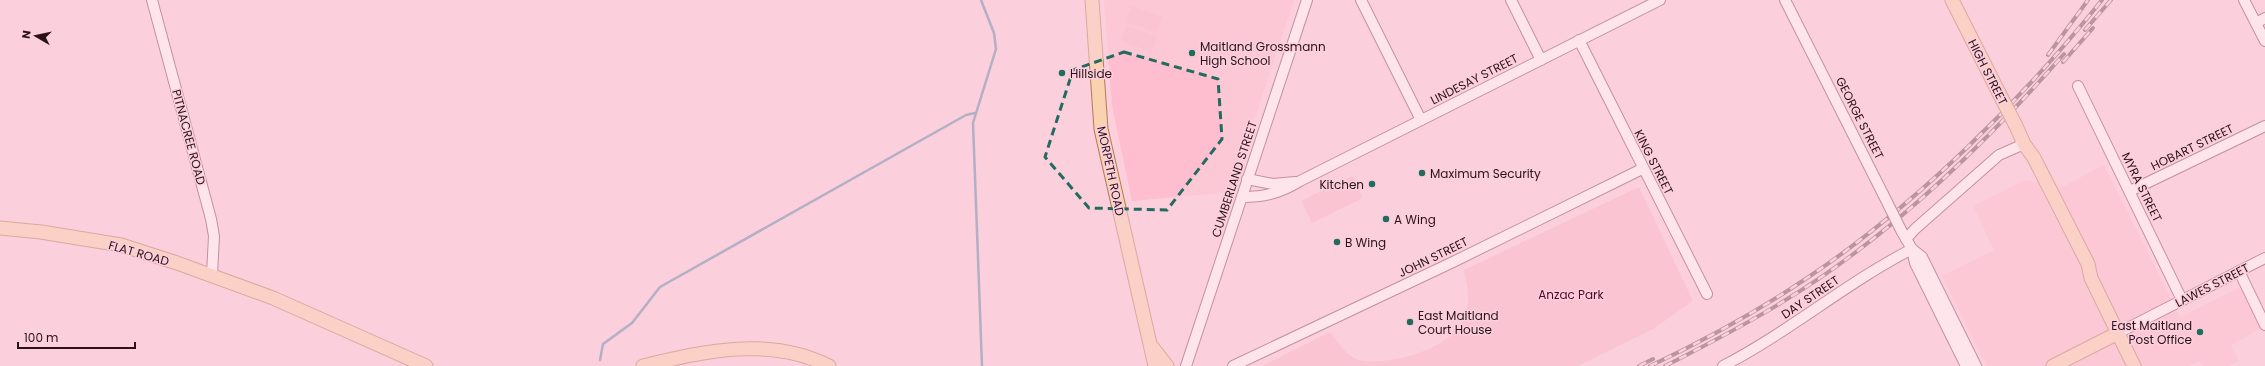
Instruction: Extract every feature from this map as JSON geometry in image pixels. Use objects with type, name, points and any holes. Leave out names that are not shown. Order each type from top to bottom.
[{"type":"main road","name":"MORPETH ROAD","points":[[1092,0],[1101,130],[1155,366]]},
{"type":"main road","name":"HIGH STREET","points":[[1952,0],[2024,144],[2034,158],[2088,264],[2091,278],[2134,366]]},
{"type":"main road","name":"FLAT ROAD","points":[[0,228],[41,232],[121,245],[212,275],[273,298],[426,366]]},
{"type":"main road","name":"LAWES STREET","points":[[2053,366],[2118,333]]},
{"type":"main road","name":"MORPETH ROAD","points":[[1148,340],[1159,358],[1167,366]]},
{"type":"main road","points":[[643,366],[717,350],[752,347],[786,351],[829,366]]},
{"type":"street","name":"PITNACREE ROAD","points":[[152,0],[211,219],[214,236],[212,275]]},
{"type":"street","name":"CUMBERLAND STREET","points":[[1186,366],[1307,0]]},
{"type":"street","points":[[1361,0],[1421,120]]},
{"type":"street","points":[[1511,0],[1541,60]]},
{"type":"street","name":"GEORGE STREET","points":[[1785,0],[1904,236],[1912,249],[1922,257],[1976,366]]},
{"type":"street","points":[[2244,0],[2260,21],[2265,41]]},
{"type":"street","name":"LINDESAY STREET","points":[[1242,197],[1274,194],[1655,1]]},
{"type":"street","name":"KING STREET","points":[[1580,40],[1642,169],[1707,294]]},
{"type":"street","name":"MYRA STREET","points":[[2078,86],[2182,300]]},
{"type":"street","name":"HOBART STREET","points":[[2130,191],[2265,126]]},
{"type":"street","points":[[1904,236],[1915,229],[1999,155],[2024,144]]},
{"type":"street","name":"JOHN STREET","points":[[1233,366],[1453,262],[1642,169]]},
{"type":"street","name":"LINDESAY STREET","points":[[1247,179],[1273,184],[1300,180]]},
{"type":"street","name":"GEORGE STREET","points":[[1912,249],[1914,261],[1966,366]]},
{"type":"street","name":"DAY STREET","points":[[1722,366],[1737,363],[1868,274],[1912,249]]},
{"type":"street","name":"LAWES STREET","points":[[2118,333],[2265,258]]},
{"type":"street","points":[[2239,271],[2265,325]]},
{"type":"highlighted area","points":[[1124,52],[1218,79],[1222,139],[1167,210],[1089,208],[1045,157],[1073,70]]},
{"type":"shaded area","name":"Maitland Grossmann High School","points":[[1104,0],[1294,0],[1230,192],[1132,201],[1112,106]]},
{"type":"shaded area","points":[[2104,165],[2180,317],[2241,287],[2262,328],[2231,345],[2239,361],[2229,366],[2203,366],[2200,361],[2189,366],[1987,366],[1942,276],[1994,250],[1973,206],[2025,180],[2062,187]]},
{"type":"green space","points":[[1131,6],[1162,16],[1157,32],[1126,22]]},
{"type":"green space","points":[[1126,26],[1157,36],[1152,52],[1121,41]]},
{"type":"green space","points":[[1352,176],[1362,195],[1361,199],[1312,223],[1301,201]]},
{"type":"green space","name":"Anzac Park","points":[[1639,187],[1693,301],[1653,329],[1578,366],[1262,366],[1330,332],[1339,344],[1353,358],[1358,360],[1372,361],[1403,358],[1434,346],[1447,338],[1458,328],[1465,316],[1468,299],[1464,270]]},
{"type":"waterway","points":[[981,0],[994,33],[996,49],[973,123],[982,366]]},
{"type":"waterway","points":[[600,360],[603,344],[632,323],[660,287],[966,115],[975,113]]},
{"type":"railway","points":[[2048,55],[2088,0]]},
{"type":"railway","points":[[1650,366],[1712,335],[1772,301],[1850,248],[1889,217],[1928,184],[2003,112],[2038,75],[2102,0]]},
{"type":"railway","points":[[2085,30],[2111,0]]},
{"type":"railway","points":[[2063,62],[2093,28]]},
{"type":"railway","points":[[1665,366],[1761,315],[1784,301],[1830,271],[1881,233],[1963,160],[2015,108],[2064,54]]},
{"type":"railway","points":[[1639,366],[1653,359]]},
{"type":"place","name":"Maitland Grossmann High School","points":[[1192,53]]},
{"type":"place","name":"Hillside","points":[[1062,73]]},
{"type":"place","name":"Maximum Security","points":[[1422,173]]},
{"type":"place","name":"Kitchen","points":[[1372,184]]},
{"type":"place","name":"A Wing","points":[[1386,219]]},
{"type":"place","name":"B Wing","points":[[1337,242]]},
{"type":"place","name":"East Maitland Court House","points":[[1410,322]]},
{"type":"place","name":"East Maitland Post Office","points":[[2200,332]]}]
